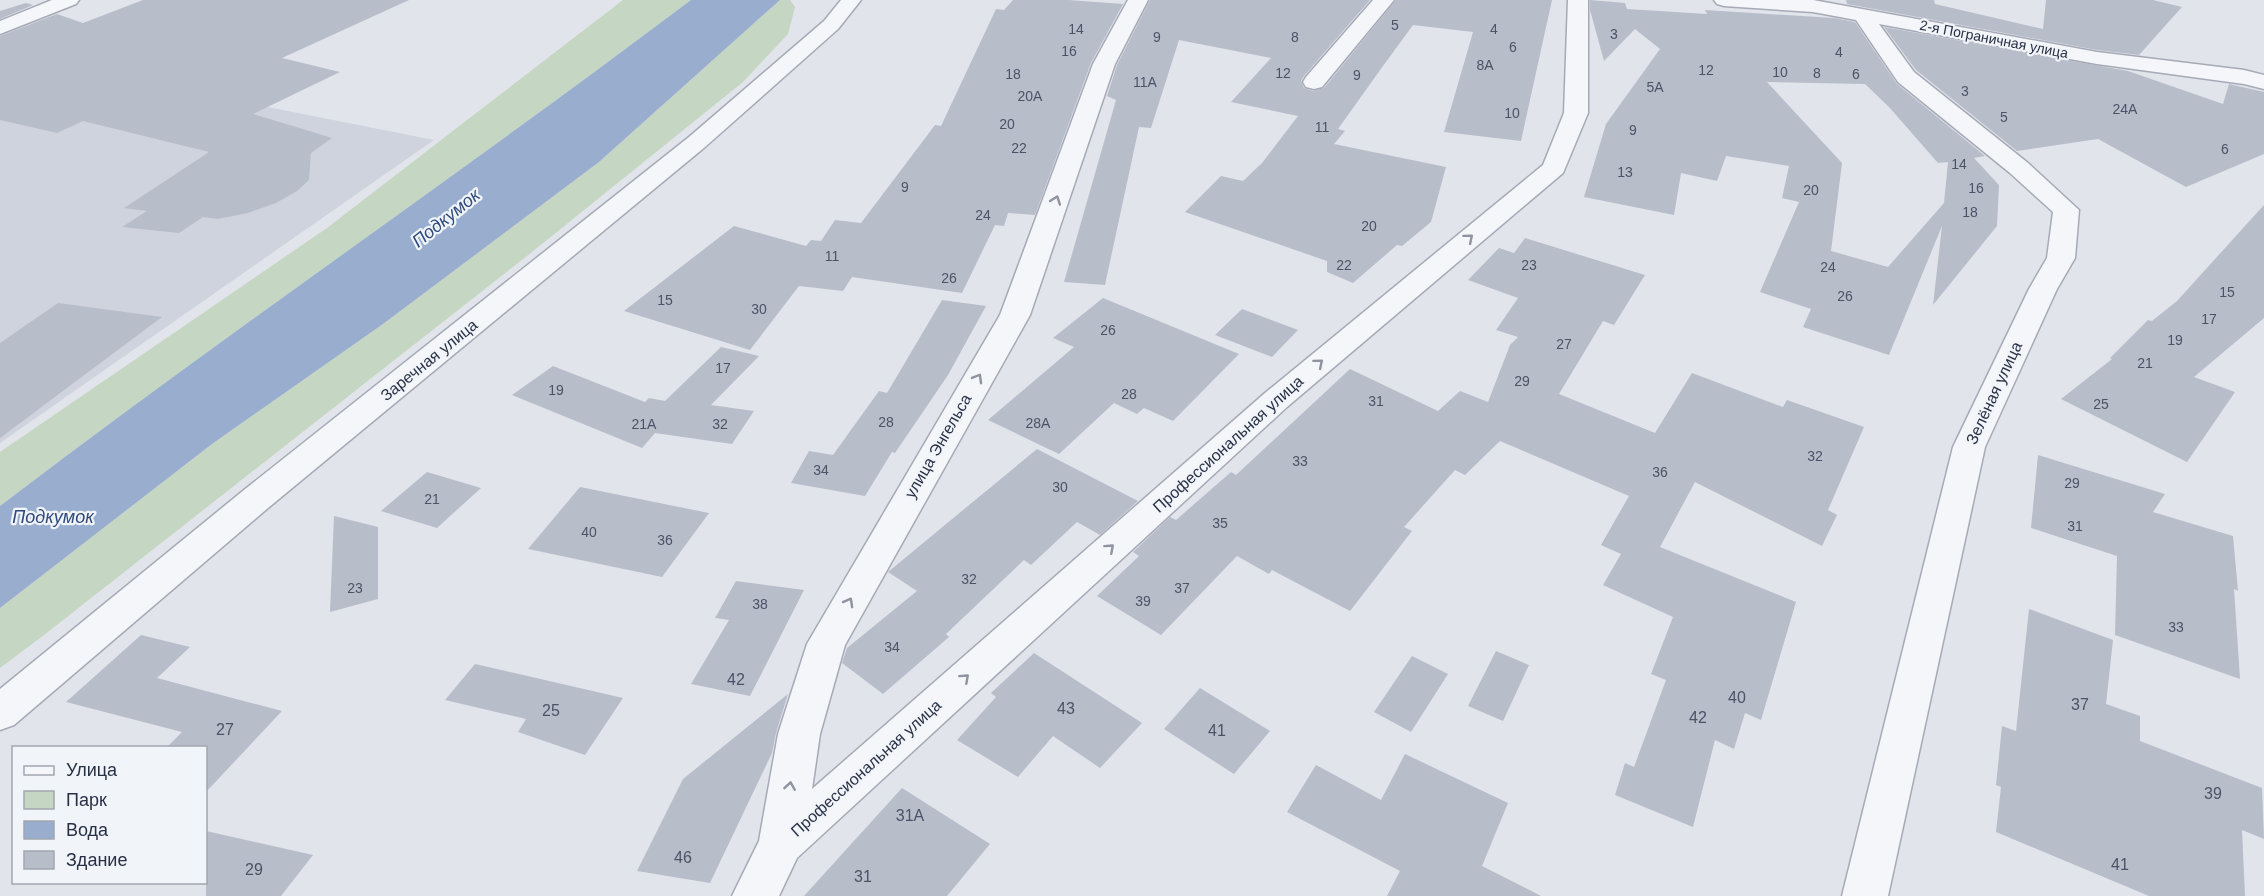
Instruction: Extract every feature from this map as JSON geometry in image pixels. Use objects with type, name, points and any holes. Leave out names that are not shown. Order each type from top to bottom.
[{"type":"street","points":[[0,28],[69,0]]},
{"type":"street","name":"Заречная улица","points":[[0,713],[256,499],[697,142],[831,26],[851,0]]},
{"type":"street","name":"улица Энгельса","points":[[755,896],[781,844],[799,734],[826,644],[1015,315],[1104,64],[1138,0]]},
{"type":"street","points":[[1314,82],[1384,0]]},
{"type":"street","name":"Профессиональная улица","points":[[781,844],[1276,400],[1554,168],[1576,112],[1578,0]]},
{"type":"street","name":"2-я Пограничная улица","points":[[1724,0],[1810,3],[2097,58],[2244,77],[2264,82]]},
{"type":"street","name":"Зелёная улица","points":[[1862,14],[1906,77],[2019,168],[2066,210],[2061,258],[2043,289],[1969,447],[1865,896]]},
{"type":"shaded area","points":[[0,54],[434,140],[0,443]]},
{"type":"green space","points":[[623,0],[691,0],[0,506],[0,452],[327,228]]},
{"type":"green space","points":[[780,0],[790,0],[795,7],[788,34],[743,82],[532,252],[0,668],[0,608],[212,444],[383,324],[599,162]]},
{"type":"water","name":"Подкумок","points":[[691,0],[780,0],[599,162],[383,324],[212,444],[0,608],[0,506]]},
{"type":"building","points":[[143,0],[409,0],[282,58],[340,72],[253,114],[332,138],[311,153],[309,180],[297,191],[276,203],[248,213],[218,219],[203,217],[179,233],[122,227],[147,211],[124,208],[209,152],[83,121],[57,133],[0,120],[0,36],[57,14],[83,23]]},
{"type":"building","points":[[1013,0],[1069,0],[1123,4],[1091,63],[1035,215],[1008,213],[1004,226],[995,225],[962,293],[852,277],[843,291],[799,286],[750,350],[624,311],[734,226],[806,246],[811,240],[821,241],[835,220],[861,223],[935,125],[941,126],[996,9],[1004,10]]},
{"type":"building","points":[[1150,0],[1370,0],[1304,76],[1301,81],[1304,88],[1313,91],[1324,88],[1396,0],[1552,0],[1521,141],[1444,132],[1473,32],[1413,25],[1338,129],[1345,131],[1334,144],[1446,167],[1431,222],[1402,246],[1397,245],[1353,283],[1327,272],[1327,261],[1185,212],[1221,176],[1243,181],[1262,163],[1298,116],[1231,102],[1271,58],[1179,40],[1151,128],[1139,127],[1105,285],[1064,282],[1116,100],[1107,96],[1117,65]]},
{"type":"building","points":[[1590,0],[1625,3],[1627,9],[1707,14],[1705,10],[1834,18],[1855,22],[1897,84],[1985,156],[1974,158],[1999,185],[1997,226],[1933,305],[1942,226],[1889,355],[1803,327],[1811,309],[1760,292],[1799,202],[1782,198],[1789,166],[1726,156],[1717,181],[1681,173],[1674,215],[1584,197],[1606,124],[1660,49],[1635,29],[1604,61],[1590,10]],"holes":[[[1767,82],[1865,84],[1889,107],[1938,163],[1948,162],[1944,203],[1888,267],[1831,251],[1842,163]]]},
{"type":"building","points":[[1846,0],[1934,0],[1935,4],[2043,29],[2046,0],[2153,0],[2182,7],[2139,55],[2097,50],[1847,4]]},
{"type":"building","points":[[26,3],[33,5],[0,19],[0,11]]},
{"type":"building","points":[[1884,27],[2128,71],[2223,104],[2229,84],[2264,92],[2264,154],[2186,187],[2098,139],[2017,151],[1916,70]]},
{"type":"building","points":[[2264,205],[2264,318],[2194,377],[2235,392],[2187,462],[2061,399],[2112,359],[2110,358],[2148,320],[2152,321],[2177,301]]},
{"type":"building","points":[[1525,238],[1645,275],[1614,325],[1603,321],[1559,394],[1655,433],[1692,373],[1783,407],[1787,400],[1864,427],[1828,510],[1837,515],[1822,546],[1695,482],[1660,547],[1796,602],[1761,720],[1745,713],[1734,749],[1715,740],[1693,827],[1615,795],[1625,763],[1634,767],[1666,680],[1651,674],[1673,617],[1603,585],[1621,554],[1601,545],[1629,496],[1500,441],[1465,475],[1455,470],[1404,527],[1412,531],[1350,611],[1272,570],[1269,574],[1237,556],[1161,635],[1097,596],[1139,556],[1133,552],[1170,517],[1176,520],[1231,472],[1236,475],[1350,369],[1438,411],[1460,391],[1488,402],[1510,345],[1518,337],[1496,330],[1518,298],[1468,280],[1499,248],[1514,253]]},
{"type":"building","points":[[1103,298],[1239,354],[1173,421],[1144,408],[1137,414],[1114,403],[1059,454],[988,420],[1074,347],[1053,338]]},
{"type":"building","points":[[942,300],[986,306],[948,375],[895,453],[892,452],[865,496],[791,483],[809,451],[833,455],[879,391],[887,393]]},
{"type":"building","points":[[58,303],[162,317],[0,438],[0,343]]},
{"type":"building","points":[[1242,309],[1298,330],[1272,357],[1215,335]]},
{"type":"building","points":[[721,347],[759,356],[711,405],[754,411],[732,444],[655,433],[642,448],[512,395],[553,366],[645,402],[649,398],[665,401]]},
{"type":"building","points":[[1037,449],[1138,501],[1100,535],[1077,522],[1031,565],[1024,560],[946,634],[949,637],[883,694],[842,663],[847,648],[917,591],[888,572]]},
{"type":"building","points":[[2038,455],[2165,494],[2153,512],[2233,536],[2238,591],[2234,589],[2240,679],[2115,635],[2117,556],[2031,528]]},
{"type":"building","points":[[427,472],[481,488],[437,528],[381,511]]},
{"type":"building","points":[[580,487],[709,513],[662,577],[528,549]]},
{"type":"building","points":[[334,516],[378,527],[378,599],[330,612]]},
{"type":"building","points":[[736,581],[804,590],[750,696],[691,684],[729,620],[715,618]]},
{"type":"building","points":[[2029,609],[2113,640],[2106,704],[2140,716],[2140,741],[2262,788],[2264,839],[2242,830],[2245,896],[2149,896],[1996,832],[2001,787],[1996,785],[2002,726],[2016,731]]},
{"type":"building","points":[[141,635],[190,647],[157,678],[282,711],[207,791],[207,746],[168,746],[182,732],[66,702]]},
{"type":"building","points":[[1496,651],[1529,665],[1503,721],[1468,706]]},
{"type":"building","points":[[1034,653],[1142,723],[1100,768],[1053,736],[1018,777],[957,740],[996,697],[991,693]]},
{"type":"building","points":[[1412,656],[1448,674],[1411,732],[1374,712]]},
{"type":"building","points":[[475,664],[623,698],[585,755],[518,732],[526,719],[445,700]]},
{"type":"building","points":[[1200,688],[1270,731],[1234,774],[1164,729]]},
{"type":"building","points":[[788,694],[772,753],[710,883],[637,871],[683,779]]},
{"type":"building","points":[[1405,754],[1508,803],[1482,866],[1541,896],[1387,896],[1400,871],[1287,812],[1316,765],[1381,800]]},
{"type":"building","points":[[902,788],[990,844],[947,896],[804,896]]},
{"type":"building","points":[[207,831],[313,855],[281,896],[206,896]]}]
